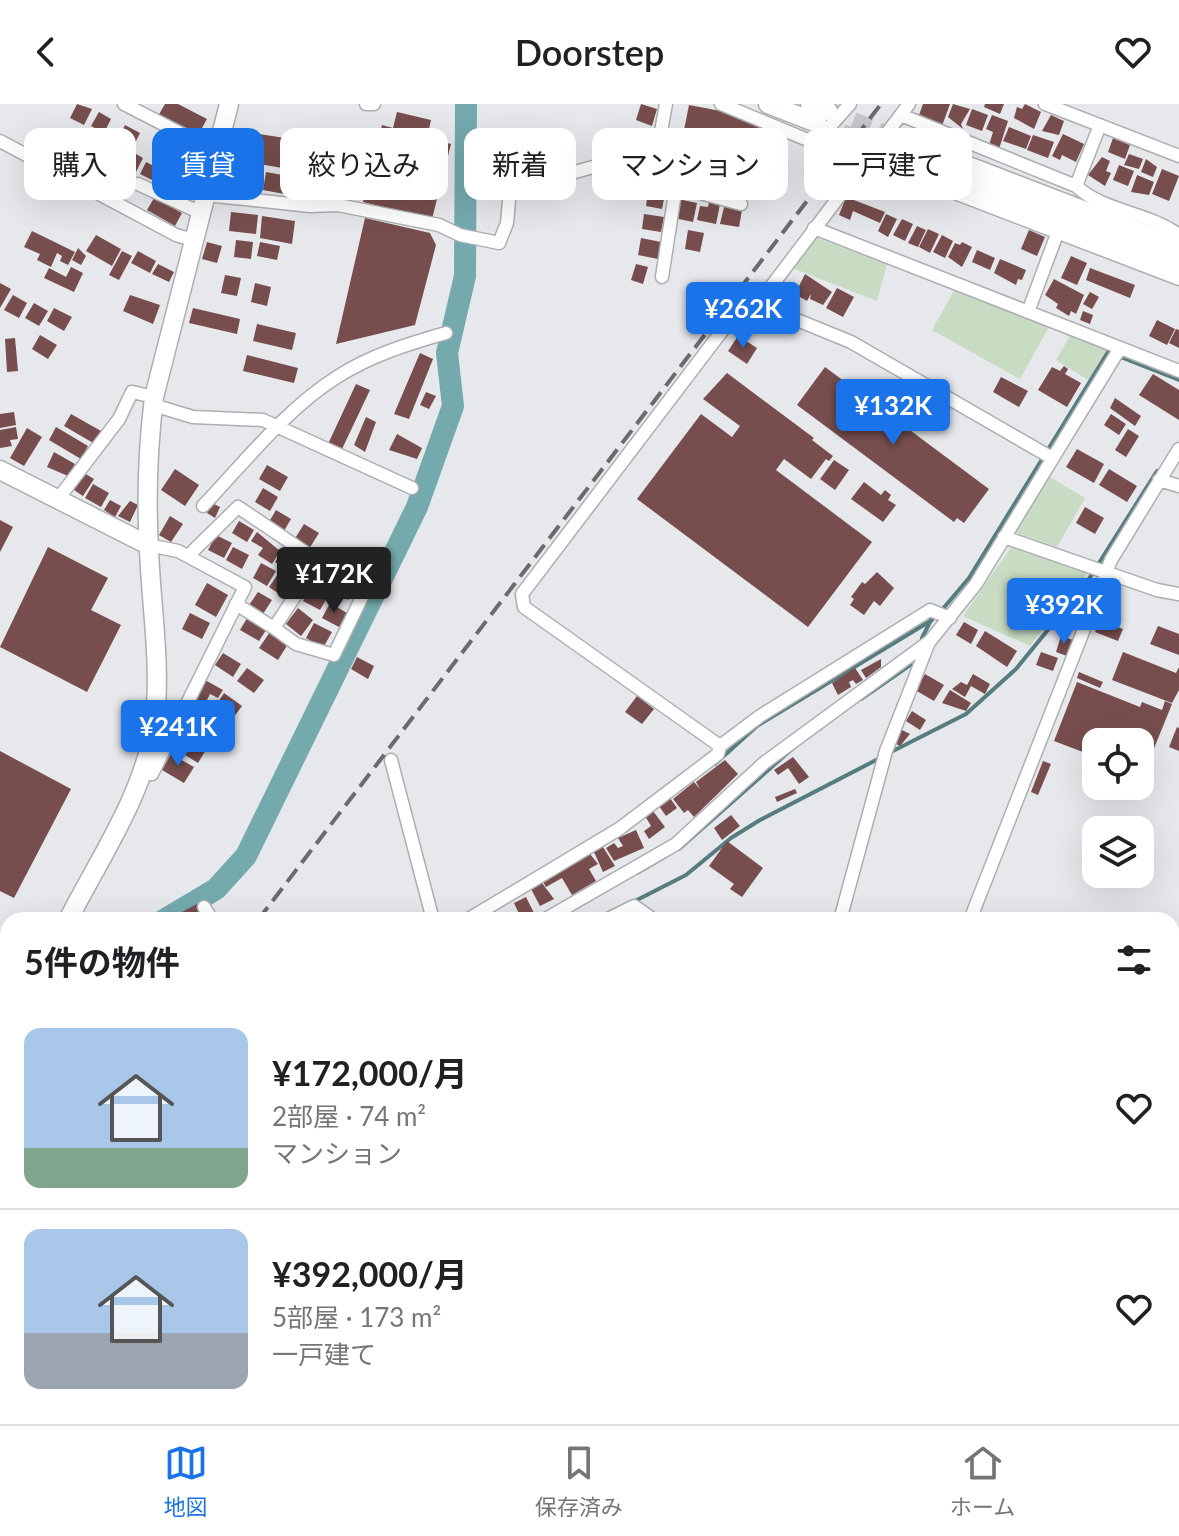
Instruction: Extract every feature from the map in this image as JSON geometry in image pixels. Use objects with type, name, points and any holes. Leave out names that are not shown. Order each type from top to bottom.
[{"type":"street","points":[[124,104],[170,128]]},
{"type":"street","points":[[223,128],[229,104]]},
{"type":"street","points":[[366,104],[374,104]]},
{"type":"street","points":[[662,128],[666,104]]},
{"type":"street","points":[[721,104],[815,143],[850,104]]},
{"type":"street","points":[[768,104],[822,117],[810,104]]},
{"type":"street","points":[[1045,104],[1179,156]]},
{"type":"street","points":[[890,128],[905,109],[1076,186],[1091,197],[1166,225],[1179,235]]},
{"type":"street","points":[[1076,186],[1100,125]]},
{"type":"street","points":[[0,141],[176,235],[193,240]]},
{"type":"street","points":[[1179,247],[894,146],[1179,265]]},
{"type":"street","points":[[138,184],[203,204],[338,205],[439,225],[460,235],[499,243],[507,223],[510,190],[592,167]]},
{"type":"street","points":[[72,912],[140,775],[153,727],[156,674],[148,545],[153,401],[204,200]]},
{"type":"street","points":[[662,277],[674,200]]},
{"type":"street","points":[[726,200],[741,204]]},
{"type":"street","points":[[758,304],[835,200]]},
{"type":"street","points":[[970,200],[1179,279]]},
{"type":"street","points":[[814,228],[1028,312],[1117,353],[1179,371]]},
{"type":"street","points":[[1028,312],[1057,234]]},
{"type":"street","points":[[720,746],[524,607],[522,594],[744,302],[758,304],[851,342],[1047,455]]},
{"type":"street","points":[[203,506],[279,426],[335,377],[390,349],[446,333]]},
{"type":"street","points":[[842,912],[886,755],[942,615],[976,584],[1047,455],[1117,353]]},
{"type":"street","points":[[58,499],[119,419],[132,392],[193,417],[263,420],[412,488]]},
{"type":"street","points":[[973,912],[1099,570],[1179,449]]},
{"type":"street","points":[[0,470],[148,545],[188,556],[245,587],[152,774],[140,775]]},
{"type":"street","points":[[1159,480],[1179,486]]},
{"type":"street","points":[[188,556],[238,507],[318,561],[274,628]]},
{"type":"street","points":[[1004,537],[1179,594]]},
{"type":"street","points":[[236,604],[296,644],[334,655],[362,597]]},
{"type":"street","points":[[480,912],[619,829],[718,754],[720,746],[760,716],[930,610],[942,615]]},
{"type":"street","points":[[560,912],[676,844],[764,763],[930,641]]},
{"type":"street","points":[[391,760],[431,912]]},
{"type":"street","points":[[622,912],[634,906],[643,912]]},
{"type":"street","points":[[204,907],[207,912]]},
{"type":"green space","points":[[814,237],[887,264],[877,301],[790,267]]},
{"type":"green space","points":[[955,289],[1049,327],[1020,379],[932,330]]},
{"type":"green space","points":[[1070,336],[1107,350],[1088,380],[1056,360]]},
{"type":"green space","points":[[1048,476],[1085,498],[1057,547],[1016,533]]},
{"type":"green space","points":[[1012,546],[1089,571],[1030,646],[963,616]]},
{"type":"building","points":[[77,104],[92,109],[84,125],[70,118]]},
{"type":"building","points":[[165,104],[178,104],[207,119],[202,128],[180,128],[158,116]]},
{"type":"building","points":[[641,104],[657,109],[652,126],[636,120]]},
{"type":"building","points":[[923,104],[950,104],[942,126],[919,115]]},
{"type":"building","points":[[953,104],[970,109],[961,124],[963,128],[948,117]]},
{"type":"building","points":[[985,104],[1004,104],[1000,114],[984,107]]},
{"type":"building","points":[[1025,104],[1041,112],[1034,129],[1014,118],[1017,107],[1022,109]]},
{"type":"building","points":[[689,105],[726,112],[761,128],[684,128]]},
{"type":"building","points":[[972,109],[988,115],[982,131],[966,125]]},
{"type":"building","points":[[99,112],[111,119],[106,128],[91,126]]},
{"type":"building","points":[[397,112],[431,120],[429,128],[393,128]]},
{"type":"building","points":[[992,115],[1008,121],[999,149],[989,145],[993,132],[986,129]]},
{"type":"building","points":[[1051,115],[1064,121],[1059,135],[1042,131]]},
{"type":"building","points":[[1009,127],[1031,136],[1026,149],[1003,141]]},
{"type":"building","points":[[1063,134],[1084,144],[1076,162],[1062,155],[1060,160],[1052,156]]},
{"type":"building","points":[[264,135],[280,137],[280,168],[264,165]]},
{"type":"building","points":[[1033,135],[1054,142],[1048,158],[1027,150]]},
{"type":"building","points":[[1113,138],[1130,145],[1125,159],[1108,152]]},
{"type":"building","points":[[136,154],[143,158],[136,172]]},
{"type":"building","points":[[1129,154],[1143,159],[1139,169],[1124,165]]},
{"type":"building","points":[[1102,157],[1110,161],[1106,171],[1111,173],[1105,186],[1088,175]]},
{"type":"building","points":[[1146,159],[1157,167],[1153,177],[1141,172]]},
{"type":"building","points":[[146,162],[152,165],[152,180],[140,174]]},
{"type":"building","points":[[1119,165],[1134,171],[1128,186],[1113,180]]},
{"type":"building","points":[[1162,169],[1179,176],[1169,201],[1152,194]]},
{"type":"building","points":[[266,172],[280,175],[280,193],[264,190]]},
{"type":"building","points":[[1137,175],[1154,182],[1149,195],[1131,192]]},
{"type":"building","points":[[153,200],[158,200],[182,213],[175,226],[147,210]]},
{"type":"building","points":[[363,200],[437,200],[432,219]]},
{"type":"building","points":[[647,200],[664,200],[662,209],[646,206]]},
{"type":"building","points":[[678,200],[697,203],[693,222],[674,218]]},
{"type":"building","points":[[845,200],[854,200],[885,212],[880,223],[853,211],[850,220],[839,215]]},
{"type":"building","points":[[709,202],[720,204],[716,224],[697,220],[700,206],[708,207]]},
{"type":"building","points":[[724,207],[742,210],[739,227],[720,224]]},
{"type":"building","points":[[231,212],[258,215],[256,234],[229,231]]},
{"type":"building","points":[[644,214],[664,217],[661,232],[642,229]]},
{"type":"building","points":[[886,214],[897,219],[888,237],[878,231]]},
{"type":"building","points":[[262,216],[295,221],[292,244],[260,238]]},
{"type":"building","points":[[365,218],[430,233],[436,245],[415,325],[336,344]]},
{"type":"building","points":[[902,219],[913,224],[905,241],[893,235]]},
{"type":"building","points":[[917,226],[926,230],[918,247],[908,243]]},
{"type":"building","points":[[928,229],[939,234],[930,253],[919,247]]},
{"type":"building","points":[[688,230],[704,233],[700,252],[685,249]]},
{"type":"building","points":[[1029,230],[1045,237],[1037,256],[1021,249]]},
{"type":"building","points":[[32,231],[75,252],[68,265],[60,261],[62,256],[57,253],[51,267],[37,260],[40,254],[24,247]]},
{"type":"building","points":[[96,235],[121,249],[112,266],[86,251]]},
{"type":"building","points":[[942,235],[953,241],[945,258],[933,252]]},
{"type":"building","points":[[641,238],[661,242],[658,259],[638,255]]},
{"type":"building","points":[[236,240],[253,242],[251,259],[234,257]]},
{"type":"building","points":[[207,242],[222,246],[217,263],[202,259]]},
{"type":"building","points":[[260,242],[280,246],[277,260],[257,256]]},
{"type":"building","points":[[962,242],[972,247],[962,267],[948,257],[955,243],[960,245]]},
{"type":"building","points":[[78,248],[86,256],[81,265],[72,260]]},
{"type":"building","points":[[977,250],[995,258],[990,270],[972,262]]},
{"type":"building","points":[[122,251],[132,256],[119,280],[109,275]]},
{"type":"building","points":[[138,251],[156,261],[150,273],[131,263]]},
{"type":"building","points":[[1071,256],[1087,263],[1077,285],[1061,278]]},
{"type":"building","points":[[1000,259],[1026,270],[1016,285],[994,273]]},
{"type":"building","points":[[158,264],[174,272],[169,282],[152,274]]},
{"type":"building","points":[[636,264],[648,267],[643,284],[631,280]]},
{"type":"building","points":[[71,267],[83,273],[74,292],[44,278],[49,268],[66,277]]},
{"type":"building","points":[[1090,268],[1135,285],[1130,298],[1086,280]]},
{"type":"building","points":[[805,274],[832,292],[823,305],[810,299],[811,294],[807,301],[795,294]]},
{"type":"building","points":[[225,275],[241,278],[237,296],[221,293]]},
{"type":"building","points":[[1054,279],[1084,295],[1076,314],[1071,311],[1069,316],[1056,308],[1058,304],[1045,295]]},
{"type":"building","points":[[0,283],[11,289],[0,308]]},
{"type":"building","points":[[255,283],[271,287],[267,306],[251,302]]},
{"type":"building","points":[[837,288],[854,297],[843,317],[826,308]]},
{"type":"building","points":[[1090,292],[1099,297],[1092,309],[1083,304]]},
{"type":"building","points":[[13,295],[27,303],[19,318],[4,310]]},
{"type":"building","points":[[130,295],[160,305],[153,324],[123,311]]},
{"type":"building","points":[[34,303],[48,311],[39,326],[25,318]]},
{"type":"building","points":[[54,308],[72,317],[64,331],[47,321]]},
{"type":"building","points":[[193,308],[240,319],[237,334],[189,323]]},
{"type":"building","points":[[1083,311],[1093,315],[1090,324],[1080,320]]},
{"type":"building","points":[[1157,320],[1175,329],[1167,345],[1149,336]]},
{"type":"building","points":[[257,324],[296,333],[292,350],[253,341]]},
{"type":"building","points":[[1176,329],[1179,330],[1179,348],[1169,343]]},
{"type":"building","points":[[40,335],[57,345],[48,359],[32,349]]},
{"type":"building","points":[[738,336],[757,348],[747,364],[728,351]]},
{"type":"building","points":[[15,338],[18,371],[7,372],[5,339]]},
{"type":"building","points":[[420,353],[433,359],[409,419],[394,414]]},
{"type":"building","points":[[247,355],[298,368],[294,383],[243,371]]},
{"type":"building","points":[[1064,366],[1068,369],[1065,374],[1081,383],[1067,407],[1038,390],[1052,367],[1060,371]]},
{"type":"building","points":[[825,367],[989,489],[964,523],[957,518],[954,522],[797,405]]},
{"type":"building","points":[[727,373],[814,438],[812,440],[833,456],[829,461],[826,459],[811,479],[784,459],[776,470],[872,542],[808,627],[637,499],[701,414],[732,437],[740,426],[703,399]]},
{"type":"building","points":[[1153,374],[1179,390],[1179,420],[1139,395]]},
{"type":"building","points":[[1001,377],[1028,391],[1019,407],[993,392]]},
{"type":"building","points":[[356,384],[370,390],[342,449],[328,444]]},
{"type":"building","points":[[426,392],[436,396],[429,409],[420,405]]},
{"type":"building","points":[[1115,398],[1141,416],[1135,426],[1110,408]]},
{"type":"building","points":[[14,412],[16,425],[0,428],[0,414]]},
{"type":"building","points":[[71,414],[101,431],[95,444],[64,426]]},
{"type":"building","points":[[1111,414],[1126,424],[1119,435],[1104,425]]},
{"type":"building","points":[[366,417],[376,422],[365,452],[354,445]]},
{"type":"building","points":[[16,427],[18,439],[10,440],[12,446],[0,448],[0,430]]},
{"type":"building","points":[[56,427],[88,446],[81,459],[49,440]]},
{"type":"building","points":[[27,428],[42,437],[24,466],[10,458]]},
{"type":"building","points":[[1128,429],[1139,436],[1126,457],[1115,450]]},
{"type":"building","points":[[397,434],[422,448],[417,459],[389,450]]},
{"type":"building","points":[[1077,449],[1104,464],[1094,483],[1066,467]]},
{"type":"building","points":[[54,452],[75,464],[68,476],[47,467]]},
{"type":"building","points":[[834,460],[849,470],[835,490],[820,479]]},
{"type":"building","points":[[267,465],[288,477],[280,491],[259,479]]},
{"type":"building","points":[[175,469],[199,485],[185,506],[161,490]]},
{"type":"building","points":[[1109,469],[1137,486],[1127,502],[1099,485]]},
{"type":"building","points":[[84,473],[94,479],[83,496],[74,490]]},
{"type":"building","points":[[864,482],[881,495],[885,490],[891,495],[888,500],[896,505],[883,522],[851,499]]},
{"type":"building","points":[[93,484],[109,493],[101,507],[85,498]]},
{"type":"building","points":[[263,488],[278,497],[270,511],[255,502]]},
{"type":"building","points":[[110,500],[121,506],[115,517],[104,510]]},
{"type":"building","points":[[130,501],[138,505],[130,522],[118,516]]},
{"type":"building","points":[[212,503],[220,507],[215,518],[207,513]]},
{"type":"building","points":[[1085,507],[1104,518],[1095,534],[1076,523]]},
{"type":"building","points":[[276,510],[291,519],[284,531],[269,522]]},
{"type":"building","points":[[170,516],[183,524],[171,542],[159,535]]},
{"type":"building","points":[[0,520],[13,527],[0,552]]},
{"type":"building","points":[[239,521],[254,530],[247,542],[232,533]]},
{"type":"building","points":[[304,524],[319,533],[309,549],[294,540]]},
{"type":"building","points":[[257,532],[280,551],[272,564],[258,555],[263,548],[251,541]]},
{"type":"building","points":[[216,535],[232,543],[224,558],[208,550]]},
{"type":"building","points":[[48,547],[108,578],[91,610],[121,625],[87,692],[0,647]]},
{"type":"building","points":[[233,547],[249,555],[242,569],[226,560]]},
{"type":"building","points":[[335,548],[348,554],[338,573],[325,567]]},
{"type":"building","points":[[283,549],[304,561],[296,575],[275,562]]},
{"type":"building","points":[[349,558],[364,568],[356,581],[342,572]]},
{"type":"building","points":[[261,563],[276,571],[267,586],[253,578]]},
{"type":"building","points":[[877,572],[894,588],[880,606],[874,601],[864,615],[850,605],[854,599],[851,597],[862,582],[865,584]]},
{"type":"building","points":[[278,574],[291,582],[282,596],[269,587]]},
{"type":"building","points":[[341,578],[356,586],[348,600],[334,592]]},
{"type":"building","points":[[207,583],[228,595],[216,617],[195,605]]},
{"type":"building","points":[[311,586],[328,596],[320,610],[303,601]]},
{"type":"building","points":[[258,592],[272,600],[263,614],[249,605]]},
{"type":"building","points":[[330,603],[347,613],[339,627],[322,618]]},
{"type":"building","points":[[298,608],[313,620],[301,636],[286,624]]},
{"type":"building","points":[[190,613],[210,623],[202,639],[182,629]]},
{"type":"building","points":[[249,615],[268,627],[259,641],[240,630]]},
{"type":"building","points":[[1100,620],[1123,629],[1118,641],[1095,632]]},
{"type":"building","points":[[964,622],[978,630],[971,644],[956,635]]},
{"type":"building","points":[[314,623],[332,632],[323,648],[306,638]]},
{"type":"building","points":[[1158,626],[1179,634],[1179,655],[1150,644]]},
{"type":"building","points":[[985,631],[1017,651],[1007,667],[976,646]]},
{"type":"building","points":[[270,632],[288,644],[278,660],[259,648]]},
{"type":"building","points":[[1061,636],[1073,640],[1067,656],[1056,652]]},
{"type":"building","points":[[1041,652],[1058,658],[1053,671],[1036,665]]},
{"type":"building","points":[[1123,652],[1176,673],[1179,667],[1179,690],[1172,703],[1112,680]]},
{"type":"building","points":[[223,653],[241,664],[233,677],[215,665]]},
{"type":"building","points":[[357,657],[374,666],[368,679],[351,669]]},
{"type":"building","points":[[881,659],[881,667],[866,678],[861,670]]},
{"type":"building","points":[[247,668],[264,680],[254,693],[237,681]]},
{"type":"building","points":[[855,668],[863,680],[856,684],[853,680],[849,682],[851,687],[838,695],[832,683]]},
{"type":"building","points":[[1079,672],[1103,682],[1100,688],[1077,678]]},
{"type":"building","points":[[925,674],[944,685],[934,701],[915,690]]},
{"type":"building","points":[[973,674],[990,684],[985,694],[971,686],[965,697],[952,689],[961,682],[967,685]]},
{"type":"building","points":[[205,680],[223,690],[218,698],[210,694],[205,704],[195,699]]},
{"type":"building","points":[[1077,682],[1140,707],[1142,702],[1162,710],[1165,701],[1172,704],[1154,748],[1154,728],[1082,728],[1082,752],[1054,741]]},
{"type":"building","points":[[950,690],[971,703],[966,711],[942,703]]},
{"type":"building","points":[[224,693],[242,706],[233,718],[216,705]]},
{"type":"building","points":[[637,696],[654,709],[642,724],[625,712]]},
{"type":"building","points":[[192,711],[221,732],[214,743],[184,725]]},
{"type":"building","points":[[912,711],[926,720],[920,730],[906,721]]},
{"type":"building","points":[[898,728],[910,734],[900,746],[892,742]]},
{"type":"building","points":[[1179,728],[1179,751],[1169,747]]},
{"type":"building","points":[[194,740],[207,748],[198,763],[185,755]]},
{"type":"building","points":[[0,751],[71,789],[14,898],[0,891]]},
{"type":"building","points":[[171,754],[194,767],[184,783],[162,770]]},
{"type":"building","points":[[793,757],[809,777],[799,784],[788,768],[778,775],[774,770]]},
{"type":"building","points":[[725,760],[738,774],[694,817],[688,810],[684,813],[673,799],[694,782],[700,789],[696,782]]},
{"type":"building","points":[[1043,761],[1051,764],[1038,795],[1031,792]]},
{"type":"building","points":[[795,789],[797,793],[777,802],[775,797]]},
{"type":"building","points":[[670,798],[677,808],[666,816],[659,806]]},
{"type":"building","points":[[653,811],[665,827],[649,839],[644,831],[651,826],[645,816]]},
{"type":"building","points":[[731,815],[740,826],[722,840],[714,828]]},
{"type":"building","points":[[636,830],[644,848],[614,861],[606,848],[614,843],[618,848],[623,846],[618,838]]},
{"type":"building","points":[[727,841],[763,868],[742,897],[730,889],[734,884],[709,866]]},
{"type":"building","points":[[603,847],[615,866],[603,872],[594,852]]},
{"type":"building","points":[[590,854],[598,864],[589,869],[596,881],[572,895],[562,878],[546,887],[543,882]]},
{"type":"building","points":[[542,883],[554,899],[540,906],[531,889]]},
{"type":"building","points":[[526,897],[534,912],[518,912],[514,903]]},
{"type":"building","points":[[197,904],[201,912],[182,912]]},
{"type":"waterway","points":[[177,912],[216,889],[246,856],[417,507],[453,406],[447,353],[465,276],[466,104]]},
{"type":"waterway","points":[[941,611],[969,578],[1108,352],[1179,380]]},
{"type":"waterway","points":[[889,753],[966,714],[1016,669],[1087,582],[1157,471]]},
{"type":"waterway","points":[[922,638],[931,620]]},
{"type":"waterway","points":[[715,764],[757,726],[932,620]]},
{"type":"waterway","points":[[861,699],[916,661]]},
{"type":"waterway","points":[[679,849],[792,749]]},
{"type":"waterway","points":[[635,901],[686,875],[731,838],[760,820],[882,757]]},
{"type":"waterway","points":[[637,873],[671,853]]},
{"type":"tunnel","points":[[828,111],[870,128]]},
{"type":"tunnel","points":[[817,123],[830,128]]},
{"type":"railway","points":[[264,912],[881,104]]}]
